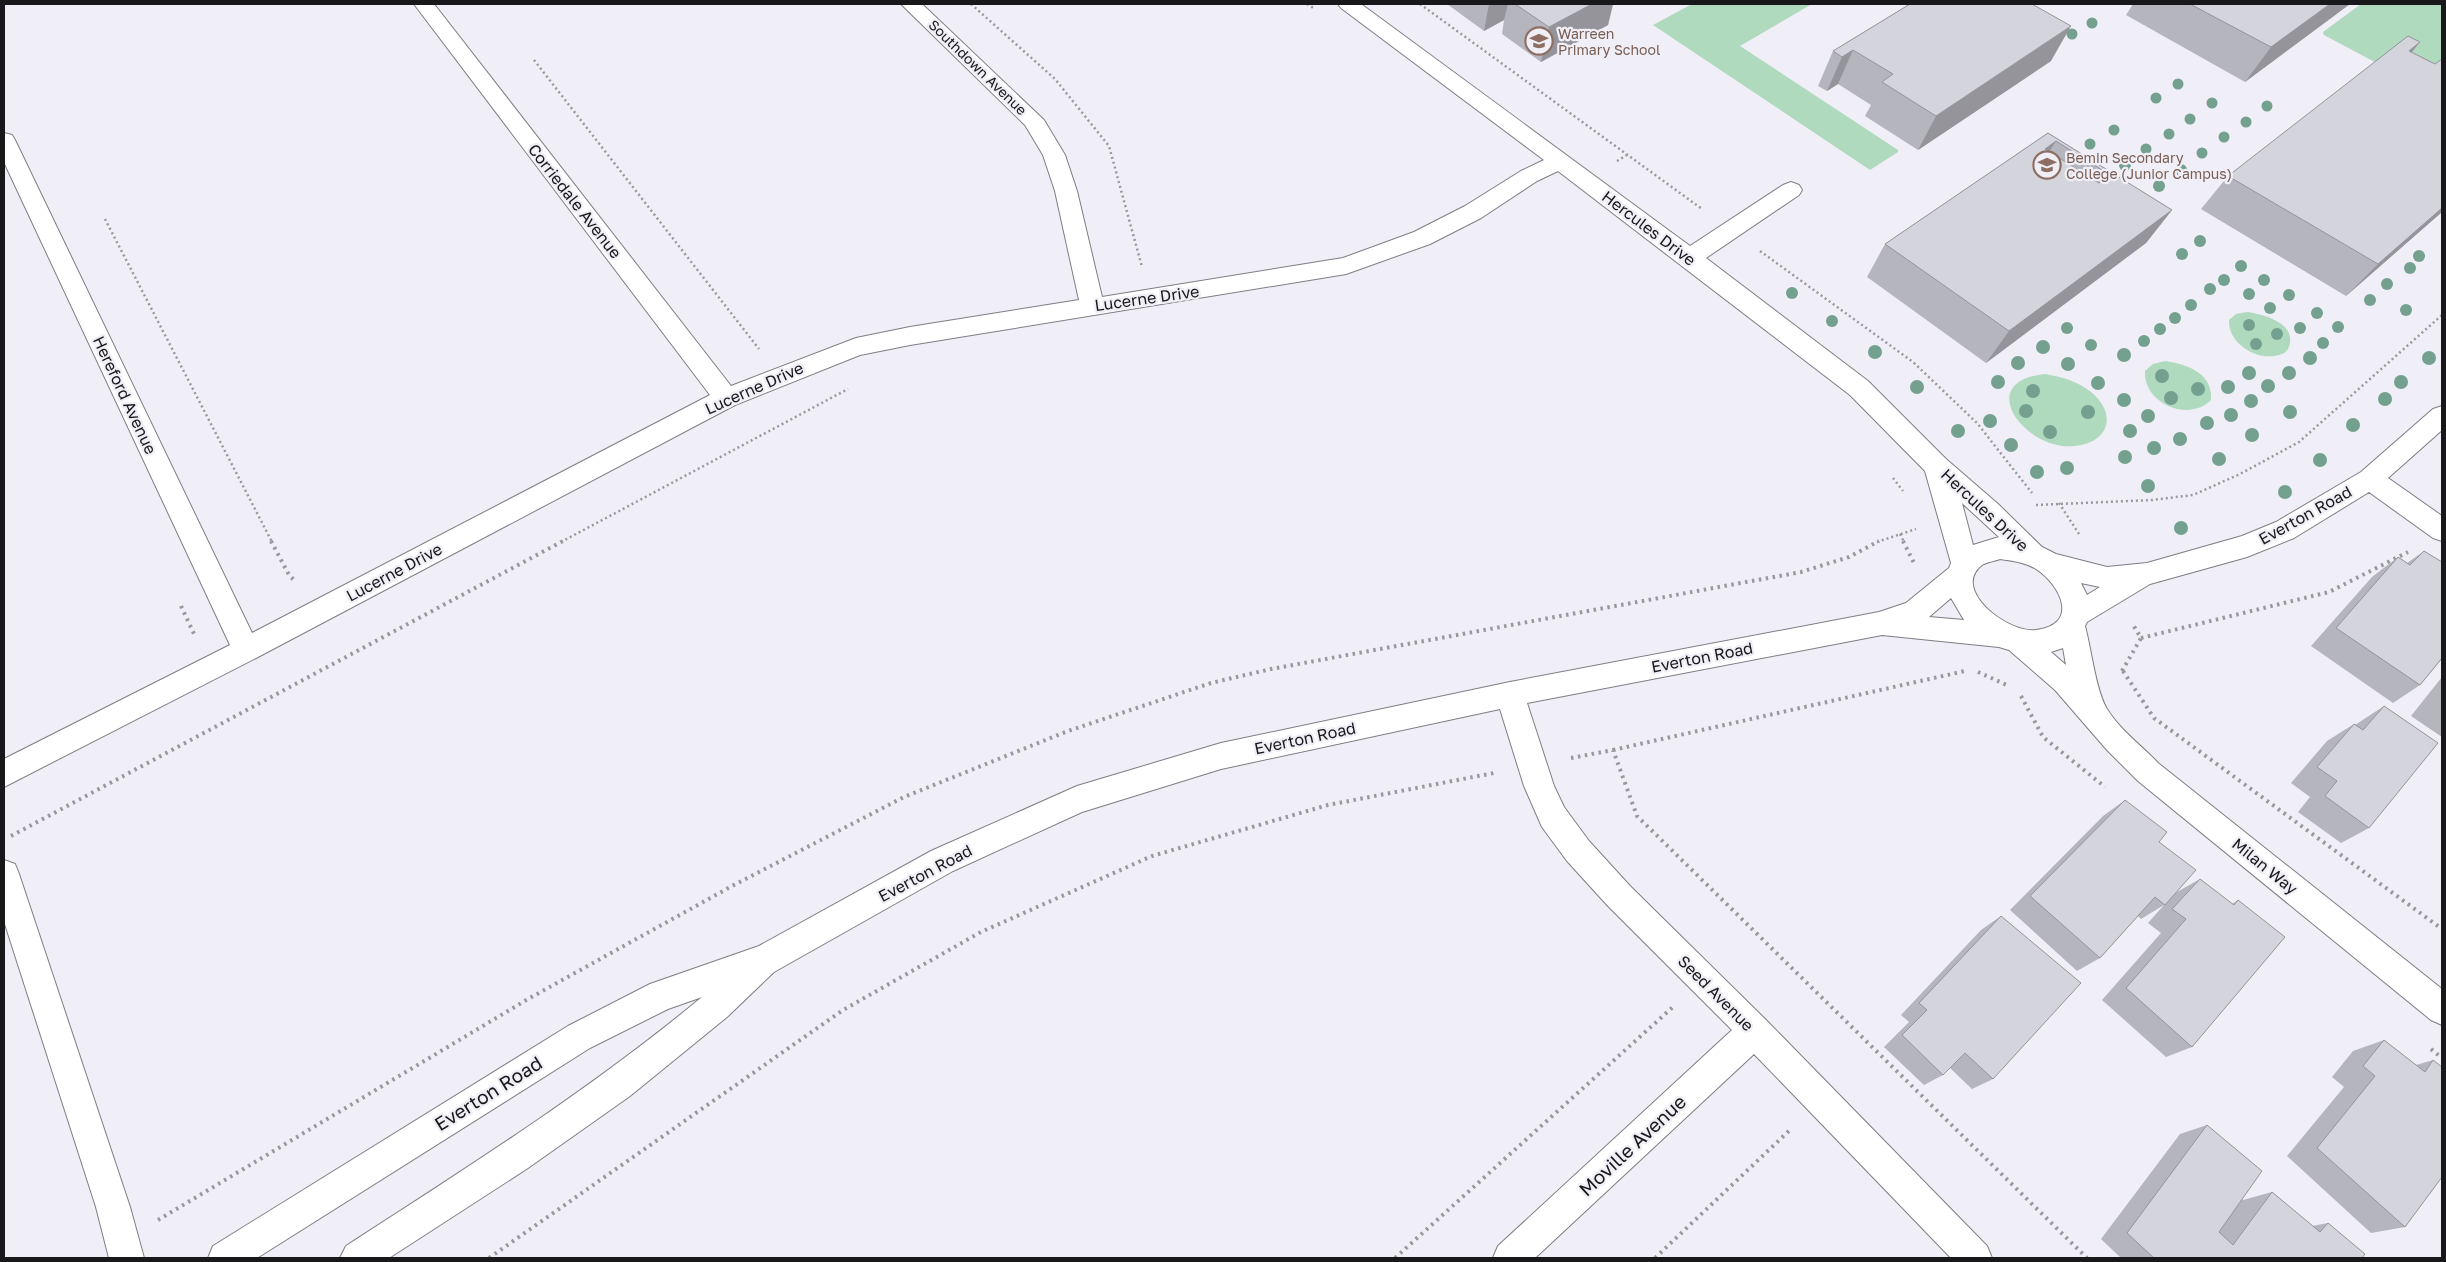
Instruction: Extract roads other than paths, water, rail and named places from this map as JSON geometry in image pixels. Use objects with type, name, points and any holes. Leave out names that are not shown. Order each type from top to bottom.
[{"type":"street","name":"Corriedale Avenue","points":[[424,4],[726,398]]},
{"type":"street","name":"Southdown Avenue","points":[[911,4],[1033,120],[1054,155],[1066,191],[1092,306]]},
{"type":"street","name":"Hercules Drive","points":[[1348,4],[1690,258],[1859,388],[1937,466],[2041,559]]},
{"type":"street","name":"Hereford Avenue","points":[[4,140],[246,650]]},
{"type":"street","name":"Lucerne Drive","points":[[4,774],[246,650],[726,398],[856,346],[1346,266],[1422,238],[1473,212],[1529,176],[1559,162]]},
{"type":"street","points":[[1690,258],[1791,190]]},
{"type":"street","name":"Everton Road","points":[[2041,559],[2107,578],[2147,574],[2247,546],[2277,533],[2370,479],[2442,416]]},
{"type":"street","name":"Hercules Drive","points":[[1937,466],[1948,499],[1962,569]]},
{"type":"street","points":[[2370,479],[2442,530]]},
{"type":"street","points":[[2000,548],[2017,550],[2041,559],[2071,587],[2076,601],[2074,620],[2063,635],[2051,641],[2009,638],[1973,614],[1964,602],[1959,588],[1962,569],[1974,555],[1986,550],[2000,548]]},
{"type":"street","name":"Everton Road","points":[[225,1258],[580,1037],[661,996],[767,959],[942,861],[1077,800],[1221,756],[1510,694],[1879,624],[1915,612],[1962,569]]},
{"type":"street","name":"Everton Road","points":[[2074,620],[2147,574]]},
{"type":"street","name":"Milan Way","points":[[2074,620],[2081,672],[2095,716]]},
{"type":"street","name":"Everton Road","points":[[1879,624],[2009,638]]},
{"type":"street","name":"Milan Way","points":[[2009,638],[2065,681],[2148,772],[2442,1009]]},
{"type":"street","name":"Seed Avenue","points":[[1510,694],[1540,786],[1553,817],[1578,851],[1619,896],[1755,1031],[1975,1258]]},
{"type":"street","points":[[4,874],[113,1207],[126,1258]]},
{"type":"street","name":"Everton Road","points":[[358,1258],[521,1152],[606,1092],[675,1040],[735,990],[767,959]]},
{"type":"street","name":"Moville Avenue","points":[[1510,1258],[1755,1031]]},
{"type":"place","name":"Warreen Primary School","points":[[1539,41]]},
{"type":"place","name":"Bemin Secondary College (Junior Campus)","points":[[2047,165]]}]
